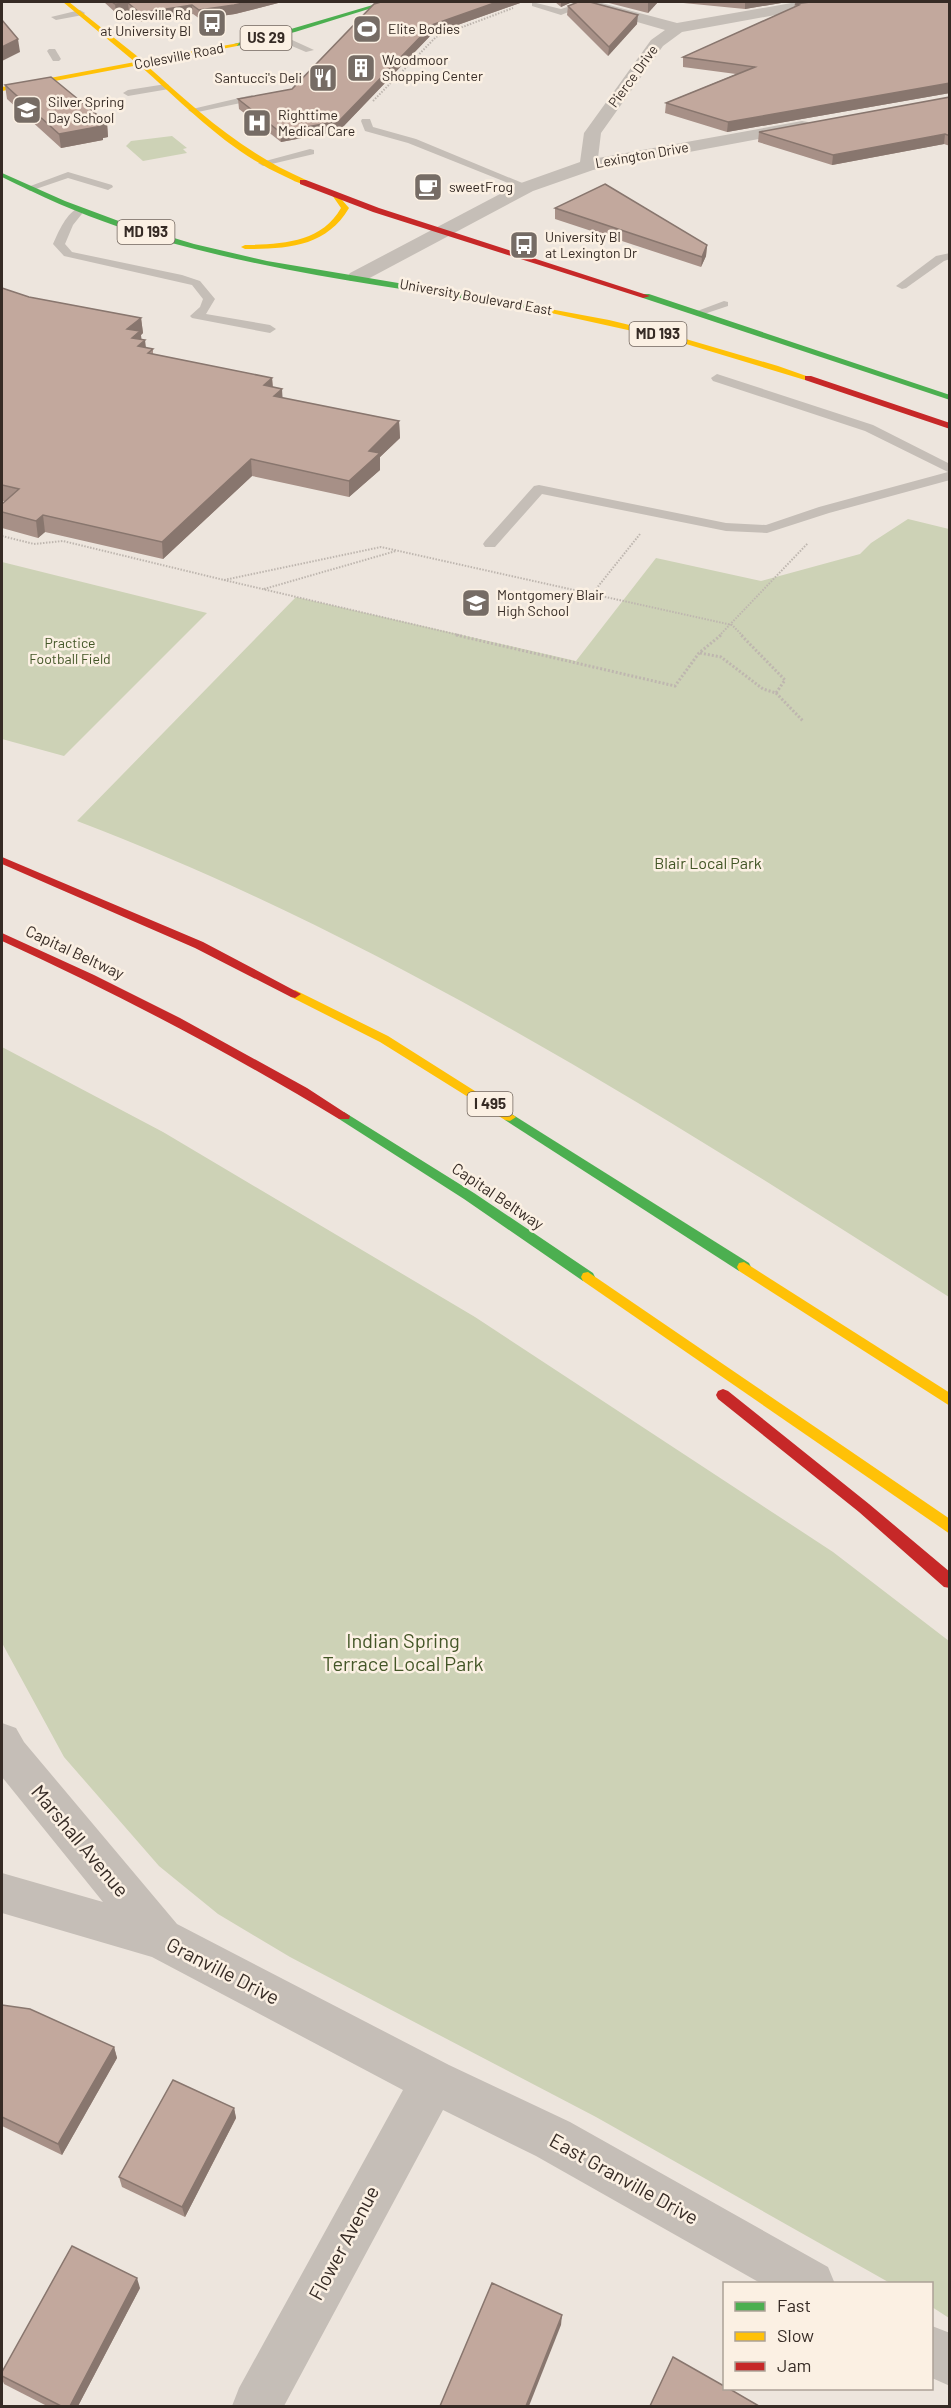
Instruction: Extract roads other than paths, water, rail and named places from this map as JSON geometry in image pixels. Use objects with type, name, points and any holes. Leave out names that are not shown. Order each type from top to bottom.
[{"type":"main road","name":"MD 193","points":[[66,2],[124,48],[165,87],[237,148],[282,174],[444,232],[698,313],[950,398]]},
{"type":"main road","name":"Colesville Road","points":[[2,89],[82,78],[140,63],[276,36],[388,2]]},
{"type":"main road","name":"Colesville Road","points":[[103,51],[147,44]]},
{"type":"main road","points":[[51,57],[74,56]]},
{"type":"main road","name":"University Boulevard East","points":[[2,175],[80,210],[192,246],[267,263],[554,311],[655,333],[748,358],[950,426]]},
{"type":"main road","points":[[192,246],[257,247],[285,245],[311,238],[333,228],[343,217],[345,208],[336,195]]},
{"type":"main road","name":"I 495","points":[[2,860],[199,945],[384,1039],[589,1166],[950,1401]]},
{"type":"main road","name":"Capital Beltway","points":[[2,937],[133,997],[318,1099],[507,1221],[950,1528]]},
{"type":"main road","points":[[507,1221],[662,1346]]},
{"type":"main road","points":[[708,1383],[864,1508],[950,1582]]},
{"type":"street","points":[[585,2],[677,28]]},
{"type":"street","name":"Pierce Drive","points":[[588,165],[593,133],[657,43],[677,28],[819,2]]},
{"type":"street","name":"Lexington Drive","points":[[357,277],[527,187],[588,165],[820,123]]},
{"type":"street","name":"Marshall Avenue","points":[[2,1742],[9,1755],[161,1939]]},
{"type":"street","name":"Granville Drive","points":[[2,1893],[161,1939],[433,2081]]},
{"type":"street","name":"East Granville Drive","points":[[433,2081],[553,2139],[809,2282]]},
{"type":"street","name":"Flower Avenue","points":[[257,2406],[433,2081]]},
{"type":"street","points":[[933,2352],[950,2361]]},
{"type":"lane","points":[[539,3],[561,12],[585,2]]},
{"type":"lane","points":[[56,16],[80,13]]},
{"type":"lane","points":[[276,36],[309,50]]},
{"type":"lane","points":[[128,93],[165,87]]},
{"type":"lane","points":[[193,110],[252,98]]},
{"type":"lane","points":[[366,121],[369,129],[412,141],[527,187]]},
{"type":"lane","points":[[263,163],[310,152]]},
{"type":"lane","points":[[30,188],[68,175],[108,187]]},
{"type":"lane","points":[[80,210],[67,226],[59,244],[68,254],[178,277],[196,283],[209,300],[205,309],[196,316],[270,329]]},
{"type":"lane","points":[[53,236],[67,226]]},
{"type":"lane","points":[[902,286],[940,258],[950,256]]},
{"type":"lane","points":[[698,313],[724,304]]},
{"type":"lane","points":[[717,378],[869,428],[950,469]]},
{"type":"lane","points":[[490,544],[539,489],[726,527],[754,530],[787,524],[824,510],[950,476]]},
{"type":"place","name":"Colesville Rd at University Bl","points":[[212,23]]},
{"type":"place","name":"Elite Bodies","points":[[367,29]]},
{"type":"place","name":"Woodmoor Shopping Center","points":[[361,68]]},
{"type":"place","name":"Santucci's Deli","points":[[323,78]]},
{"type":"place","name":"Silver Spring Day School","points":[[27,110]]},
{"type":"place","name":"Righttime Medical Care","points":[[257,123]]},
{"type":"place","name":"sweetFrog","points":[[428,187]]},
{"type":"place","name":"University Bl at Lexington Dr","points":[[524,245]]},
{"type":"place","name":"Montgomery Blair High School","points":[[476,603]]},
{"type":"park label","name":"Practice Football Field","points":[[70,652]]},
{"type":"park label","name":"Blair Local Park","points":[[708,863]]},
{"type":"park label","name":"Indian Spring Terrace Local Park","points":[[403,1652]]}]
